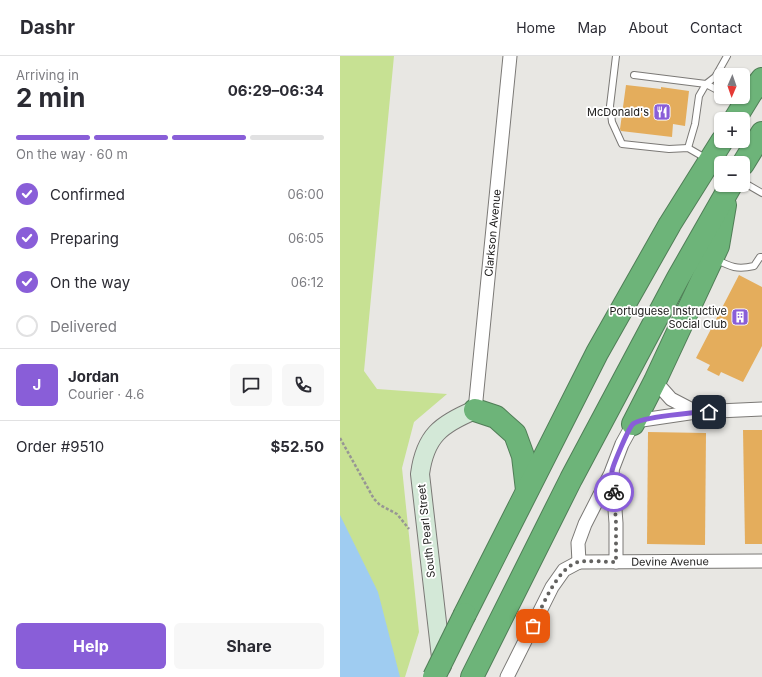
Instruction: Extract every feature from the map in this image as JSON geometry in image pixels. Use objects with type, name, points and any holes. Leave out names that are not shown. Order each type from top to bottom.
[{"type":"highway","points":[[736,107],[762,79]]},
{"type":"highway","points":[[748,156],[762,133]]},
{"type":"highway","points":[[434,677],[597,353],[670,224],[718,148]]},
{"type":"highway","points":[[472,675],[570,479],[704,253],[718,246],[732,192]]},
{"type":"highway","points":[[633,424],[655,381],[704,253]]},
{"type":"highway","points":[[475,410],[496,417],[515,434],[522,456],[527,490]]},
{"type":"street","name":"Clarkson Avenue","points":[[475,410],[510,56]]},
{"type":"street","points":[[655,381],[670,399],[696,412]]},
{"type":"street","points":[[507,677],[552,587],[564,570],[578,562],[578,543],[585,524],[612,470],[622,444],[633,424],[642,420],[696,412],[762,409]]},
{"type":"street","name":"South Pearl Street","points":[[443,677],[420,474],[425,450],[437,432],[452,420],[475,410]]},
{"type":"street","points":[[612,470],[616,523],[616,562]]},
{"type":"street","name":"Devine Avenue","points":[[578,562],[762,561]]},
{"type":"lane","points":[[616,56],[610,106],[612,122],[622,144],[669,149],[688,148],[710,160]]},
{"type":"lane","points":[[688,148],[695,124],[698,96],[706,84],[715,77],[727,56]]},
{"type":"lane","points":[[634,75],[706,84],[714,88]]},
{"type":"lane","points":[[750,190],[762,193]]},
{"type":"lane","points":[[704,253],[730,267],[742,269],[754,266],[761,257]]},
{"type":"path","points":[[340,438],[374,499],[380,505],[397,514],[409,529]]},
{"type":"green space","points":[[340,56],[394,56],[364,371],[377,389],[447,394],[414,422],[402,468],[419,632],[405,677],[340,677]]},
{"type":"water","points":[[340,515],[378,592],[400,677],[340,677]]},
{"type":"building","points":[[626,85],[661,89],[661,87],[689,91],[685,126],[673,124],[672,137],[621,131],[620,129]]},
{"type":"building","name":"Portuguese Instructive Social Club","points":[[739,275],[762,287],[762,346],[743,382],[721,372],[719,376],[707,370],[710,365],[696,358]]},
{"type":"building","points":[[743,430],[762,430],[762,544],[745,544]]},
{"type":"building","points":[[648,432],[706,433],[705,545],[647,544]]},
{"type":"way so far","points":[[533,626],[552,587],[564,570],[578,562],[616,562],[614,492]]},
{"type":"place","name":"McDonald's","points":[[662,112]]},
{"type":"place","name":"Portuguese Instructive Social Club","points":[[740,317]]},
{"type":"route","points":[[614,492],[612,470],[622,444],[633,424],[642,420],[696,412],[709,412]]}]
